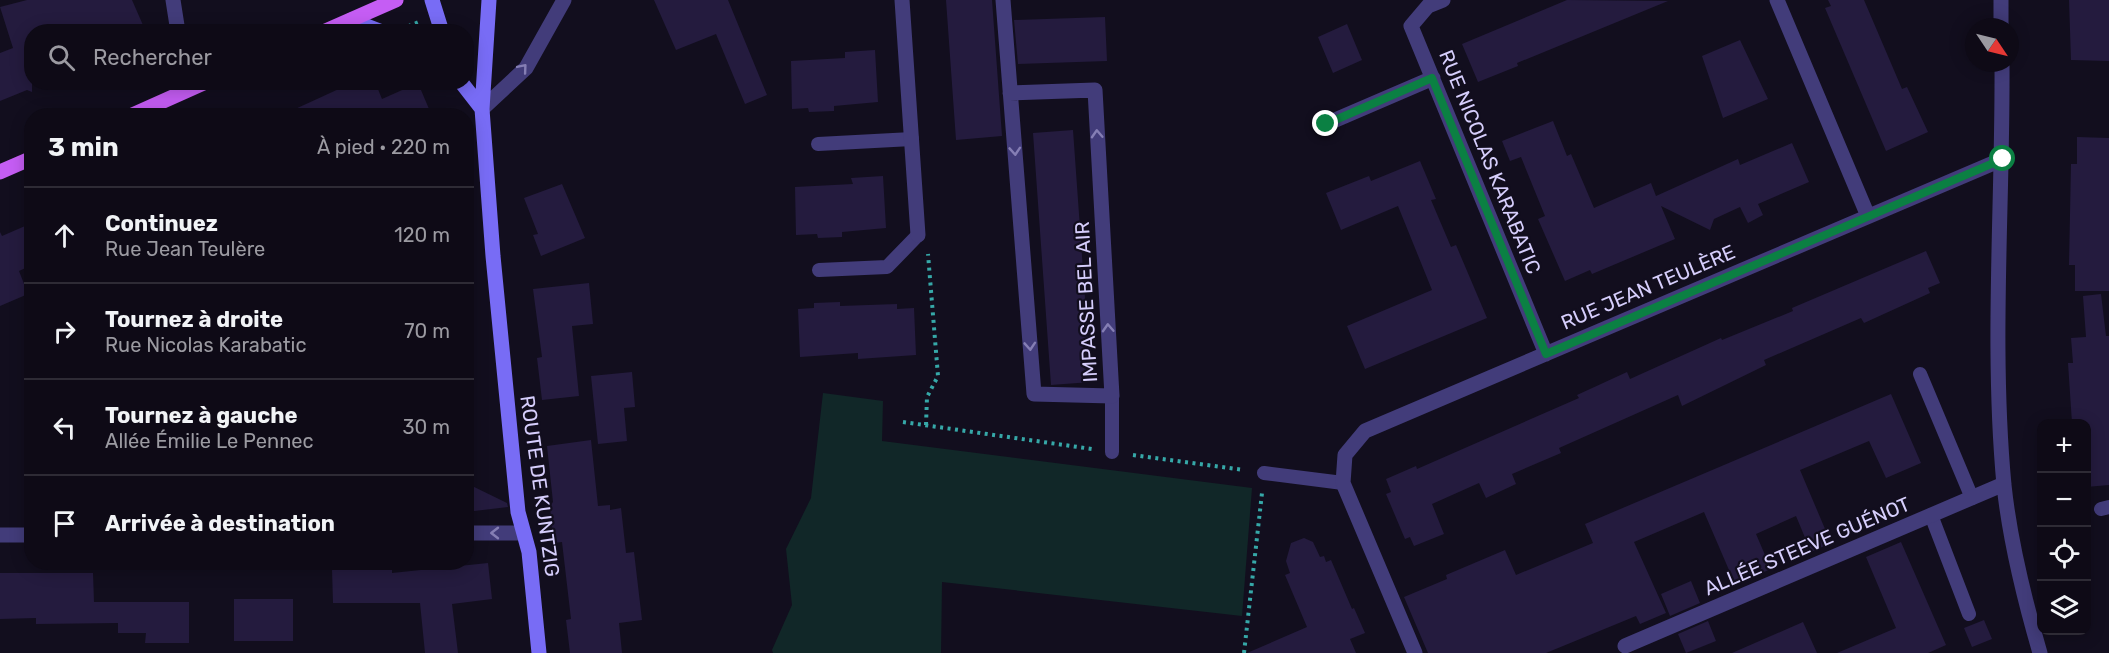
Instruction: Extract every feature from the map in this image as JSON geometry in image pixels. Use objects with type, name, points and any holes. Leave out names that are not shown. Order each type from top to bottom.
[{"type":"main road","points":[[342,24],[396,0]]},
{"type":"main road","points":[[145,108],[180,90]]},
{"type":"main road","points":[[0,172],[24,162]]},
{"type":"street","points":[[173,0],[177,24]]},
{"type":"street","points":[[432,0],[440,24]]},
{"type":"street","name":"ROUTE DE KUNTZIG","points":[[489,0],[482,109],[513,465],[518,512],[528,552],[539,653]]},
{"type":"street","points":[[467,90],[482,109],[526,68],[564,0]]},
{"type":"street","points":[[902,0],[918,235]]},
{"type":"street","name":"IMPASSE BEL AIR","points":[[1003,0],[1034,394],[1112,396],[1095,90],[1011,93]]},
{"type":"street","name":"RUE NICOLAS KARABATIC","points":[[1443,0],[1428,6],[1411,26],[1546,354]]},
{"type":"street","points":[[1777,0],[1869,216]]},
{"type":"street","points":[[2001,0],[2001,18]]},
{"type":"street","points":[[351,20],[361,24]]},
{"type":"street","points":[[2002,72],[2003,159],[1998,331],[2004,484],[2013,544],[2040,653]]},
{"type":"street","points":[[1326,124],[1432,78]]},
{"type":"street","name":"RUE JEAN TEULÈRE","points":[[1343,483],[1345,455],[1365,431],[2003,159]]},
{"type":"street","points":[[1343,483],[1415,653]]},
{"type":"street","name":"ALLÉE STEEVE GUÉNOT","points":[[1625,646],[2004,484]]},
{"type":"street","points":[[474,533],[523,533]]},
{"type":"street","points":[[0,535],[24,535]]},
{"type":"lane","points":[[818,144],[912,140]]},
{"type":"lane","points":[[819,270],[887,267],[918,235]]},
{"type":"lane","points":[[1920,374],[1972,498]]},
{"type":"lane","points":[[1112,396],[1112,452]]},
{"type":"lane","points":[[1264,473],[1343,483]]},
{"type":"lane","points":[[1931,515],[1969,614]]},
{"type":"path","points":[[903,422],[926,425],[927,397],[938,376],[928,246],[918,235]]},
{"type":"path","points":[[1244,653],[1264,473]]},
{"type":"green space","points":[[823,393],[883,401],[882,441],[1252,488],[1242,616],[942,582],[941,653],[773,653],[772,650],[792,605],[786,549],[811,498]]},
{"type":"building","points":[[27,0],[132,0],[142,24],[24,24],[24,90],[27,90],[0,101],[0,53],[13,48],[0,7]]},
{"type":"building","points":[[654,0],[728,0],[767,95],[745,104],[716,34],[676,50]]},
{"type":"building","points":[[946,0],[992,0],[1002,136],[956,140]]},
{"type":"building","points":[[1567,0],[1668,1],[1517,63],[1518,66],[1478,82],[1462,44]]},
{"type":"building","points":[[1828,0],[1864,0],[1902,89],[1907,87],[1928,132],[1886,151],[1825,8],[1831,6]]},
{"type":"building","points":[[2069,0],[2109,0],[2109,61],[2071,60]]},
{"type":"building","points":[[1105,17],[1107,61],[1018,64],[1014,20]]},
{"type":"building","points":[[1347,24],[1362,60],[1333,73],[1318,37]]},
{"type":"building","points":[[1740,40],[1768,99],[1723,118],[1702,56]]},
{"type":"building","points":[[875,50],[878,102],[834,106],[834,111],[809,112],[808,108],[792,109],[791,61],[845,58],[845,52]]},
{"type":"building","points":[[337,90],[378,90],[382,99],[402,90],[421,90],[429,108],[297,108]]},
{"type":"building","points":[[1553,121],[1567,156],[1571,154],[1594,208],[1651,183],[1656,196],[1738,159],[1740,165],[1792,143],[1809,182],[1758,204],[1763,215],[1748,223],[1740,207],[1714,219],[1710,230],[1661,206],[1675,239],[1592,274],[1590,270],[1565,281],[1538,219],[1545,216],[1521,157],[1510,161],[1502,141]]},
{"type":"building","points":[[1073,130],[1091,382],[1051,385],[1033,133]]},
{"type":"building","points":[[2077,137],[2109,138],[2109,291],[2075,291],[2075,265],[2069,265],[2071,164],[2077,164]]},
{"type":"building","points":[[1420,161],[1436,199],[1431,200],[1451,247],[1456,245],[1487,318],[1365,369],[1347,326],[1432,290],[1398,206],[1341,230],[1326,193],[1369,176],[1371,181]]},
{"type":"building","points":[[883,176],[886,228],[842,232],[842,237],[818,238],[817,234],[796,235],[795,187],[853,184],[851,178]]},
{"type":"building","points":[[562,184],[585,238],[541,256],[533,235],[538,234],[524,198]]},
{"type":"building","points":[[24,226],[24,269],[19,271],[24,284],[24,296],[0,306],[0,232],[2,236]]},
{"type":"building","points":[[1926,251],[1940,283],[1928,288],[1930,293],[1864,323],[1861,318],[1764,360],[1766,365],[1682,406],[1678,395],[1559,448],[1561,453],[1512,474],[1516,484],[1486,498],[1479,483],[1432,504],[1444,534],[1414,546],[1410,537],[1405,539],[1386,494],[1391,492],[1386,479],[1416,466],[1417,469],[1579,398],[1577,395],[1627,372],[1630,379],[1721,338],[1722,340],[1793,311],[1792,308]]},
{"type":"building","points":[[589,283],[593,324],[572,326],[579,396],[542,400],[537,358],[542,357],[533,289]]},
{"type":"building","points":[[2101,294],[2106,336],[2109,336],[2109,485],[2091,487],[2091,419],[2072,419],[2068,363],[2073,363],[2071,338],[2086,337],[2083,296]]},
{"type":"building","points":[[840,302],[840,306],[897,304],[897,309],[914,308],[916,355],[858,359],[858,353],[800,357],[798,309],[814,308],[814,303]]},
{"type":"building","points":[[632,372],[635,407],[624,408],[627,441],[598,444],[591,376]]},
{"type":"building","points":[[1891,394],[1921,463],[1886,478],[1869,441],[1800,470],[1831,543],[1811,552],[1796,516],[1756,534],[1771,569],[1735,584],[1704,512],[1634,542],[1666,613],[1640,624],[1636,616],[1546,653],[1428,653],[1404,597],[1447,579],[1446,575],[1505,550],[1516,575],[1593,543],[1585,524]]},
{"type":"building","points":[[591,440],[598,506],[610,505],[610,510],[621,508],[626,553],[634,552],[642,620],[619,623],[622,653],[570,653],[566,620],[571,619],[562,542],[553,543],[550,506],[553,502],[547,446]]},
{"type":"building","points":[[474,487],[507,503],[508,507],[474,511]]},
{"type":"building","points":[[1304,538],[1313,542],[1320,557],[1324,556],[1326,562],[1331,560],[1352,609],[1354,608],[1365,633],[1350,639],[1356,653],[1247,653],[1307,627],[1285,575],[1290,573],[1286,561],[1291,543]]},
{"type":"building","points":[[1901,542],[1946,645],[1928,653],[1837,653],[1896,628],[1866,557]]},
{"type":"building","points":[[488,563],[492,599],[452,604],[458,653],[425,653],[420,603],[333,603],[332,570],[392,570],[392,573],[421,570],[474,570],[474,564]]},
{"type":"building","points":[[0,573],[93,573],[94,602],[189,602],[189,643],[145,643],[146,633],[118,633],[118,623],[36,624],[36,618],[0,619]]},
{"type":"building","points":[[1691,581],[1700,603],[1670,616],[1661,594]]},
{"type":"building","points":[[234,599],[293,599],[293,641],[234,641]]},
{"type":"building","points":[[1984,620],[1992,639],[1972,647],[1964,628]]},
{"type":"building","points":[[1708,621],[1716,641],[1686,653],[1678,634]]},
{"type":"building","points":[[1803,622],[1817,653],[1732,653]]},
{"type":"route","points":[[1326,124],[1432,78],[1546,354],[2003,159]]}]
